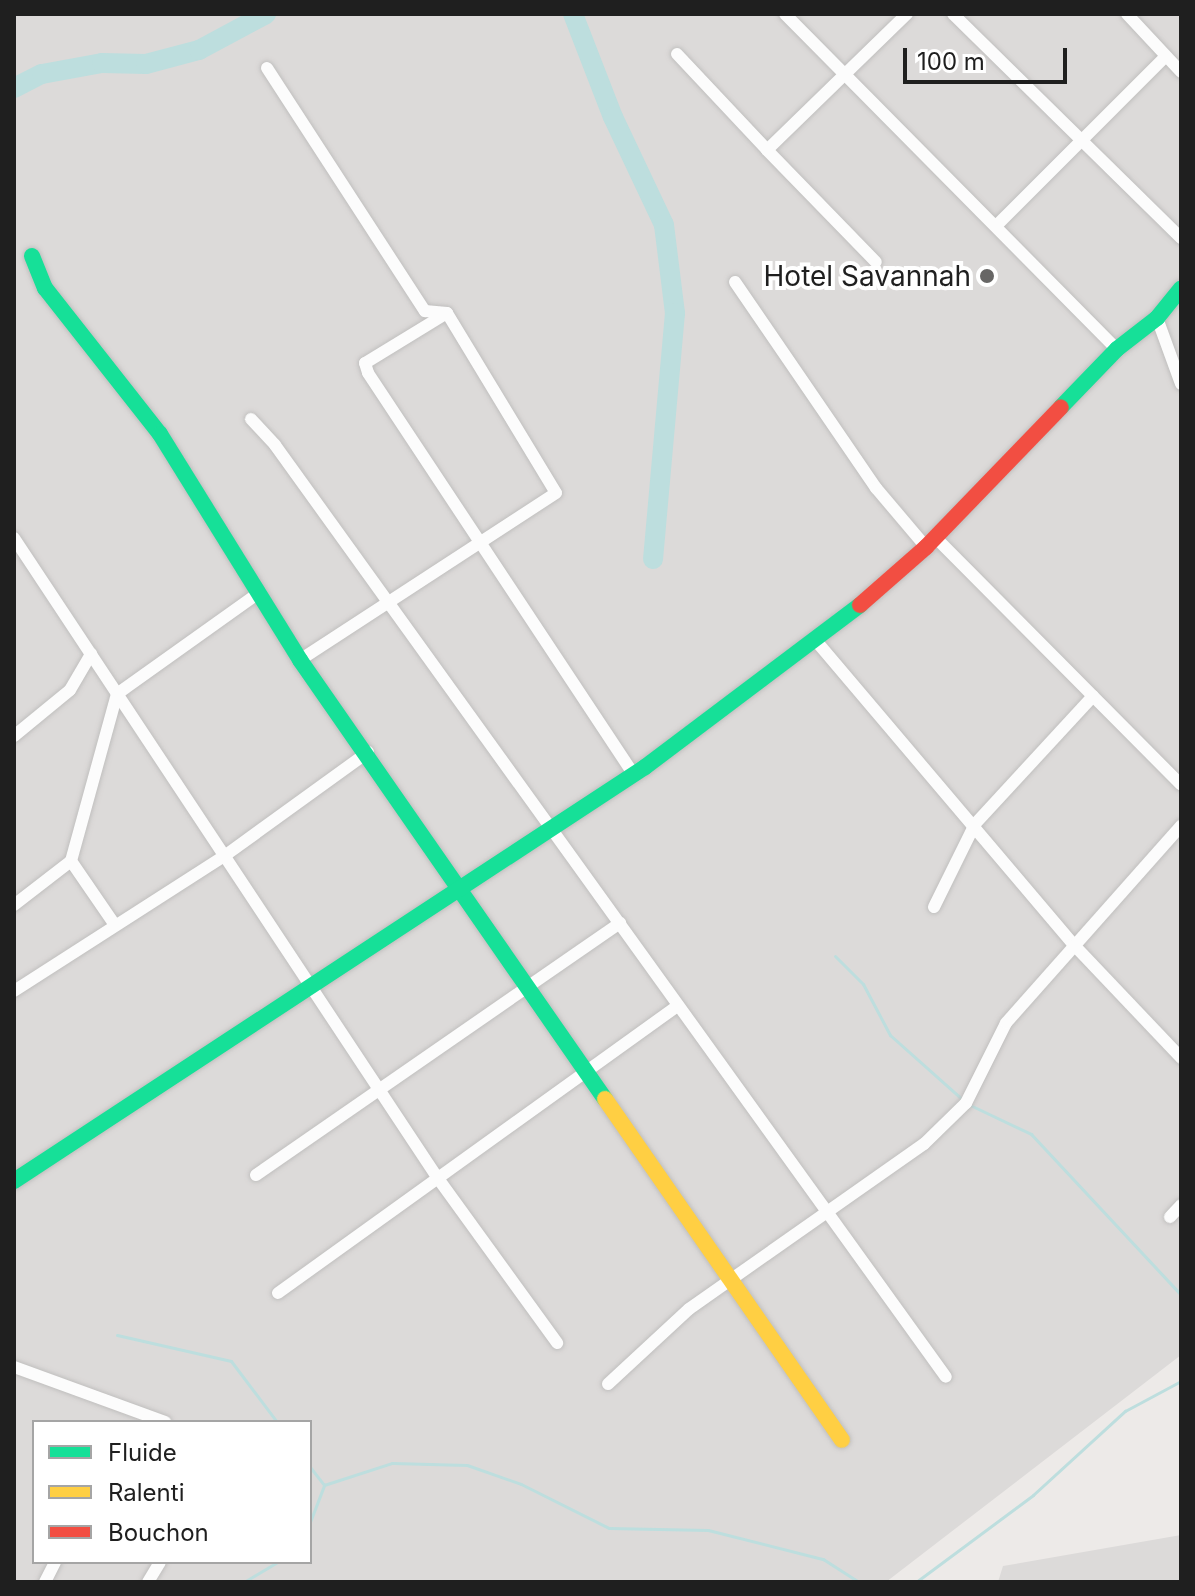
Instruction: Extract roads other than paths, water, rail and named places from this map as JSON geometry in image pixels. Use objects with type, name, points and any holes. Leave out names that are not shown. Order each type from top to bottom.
[{"type":"main road","points":[[32,256],[45,288],[160,434],[300,660],[368,752],[527,989],[842,1440]]},
{"type":"main road","points":[[14,1181],[633,774],[817,642],[930,542],[1117,349],[1157,318],[1181,288]]},
{"type":"street","points":[[785,14],[998,224],[1117,349]]},
{"type":"street","points":[[767,150],[907,14]]},
{"type":"street","points":[[953,14],[1181,238]]},
{"type":"street","points":[[1127,14],[1181,72]]},
{"type":"street","points":[[677,54],[876,262]]},
{"type":"street","points":[[998,224],[1165,57]]},
{"type":"street","points":[[267,68],[425,311],[447,313]]},
{"type":"street","points":[[735,282],[876,488],[1181,785]]},
{"type":"street","points":[[300,660],[386,601],[478,546],[556,493],[447,313]]},
{"type":"street","points":[[447,313],[365,363],[478,546],[633,774]]},
{"type":"street","points":[[1157,318],[1181,384]]},
{"type":"street","points":[[251,419],[620,923],[946,1377]]},
{"type":"street","points":[[14,538],[223,857],[383,1088],[437,1177],[557,1343]]},
{"type":"street","points":[[14,905],[71,861],[117,694],[257,594]]},
{"type":"street","points":[[817,642],[975,824],[1073,944],[1181,1058]]},
{"type":"street","points":[[14,736],[70,690],[91,654]]},
{"type":"street","points":[[934,907],[975,824],[1093,696]]},
{"type":"street","points":[[14,991],[223,857],[368,752]]},
{"type":"street","points":[[608,1384],[689,1309],[825,1210],[924,1144],[966,1103],[1006,1023],[1181,826]]},
{"type":"street","points":[[71,861],[115,925]]},
{"type":"street","points":[[256,1175],[620,923]]},
{"type":"street","points":[[278,1293],[678,1006]]},
{"type":"street","points":[[1170,1217],[1181,1205]]},
{"type":"street","points":[[14,1367],[160,1420]]},
{"type":"street","points":[[45,1582],[54,1564]]},
{"type":"street","points":[[148,1582],[159,1564]]},
{"type":"waterway","points":[[14,88],[42,74],[102,63],[146,64],[199,50],[266,14]]},
{"type":"waterway","points":[[573,14],[613,117],[664,225],[675,313],[653,559]]},
{"type":"waterway","points":[[835,956],[863,984],[890,1035],[964,1101]]},
{"type":"waterway","points":[[970,1105],[1031,1134],[1181,1295]]},
{"type":"waterway","points":[[117,1335],[231,1361],[275,1420]]},
{"type":"waterway","points":[[916,1582],[1033,1495],[1125,1411],[1181,1381]]},
{"type":"waterway","points":[[312,1517],[324,1485],[392,1463],[467,1465],[521,1484],[609,1528],[708,1530],[823,1559],[859,1582]]},
{"type":"waterway","points":[[312,1470],[324,1485]]},
{"type":"waterway","points":[[244,1582],[274,1564]]},
{"type":"place","name":"Hotel Savannah","points":[[987,276]]}]
